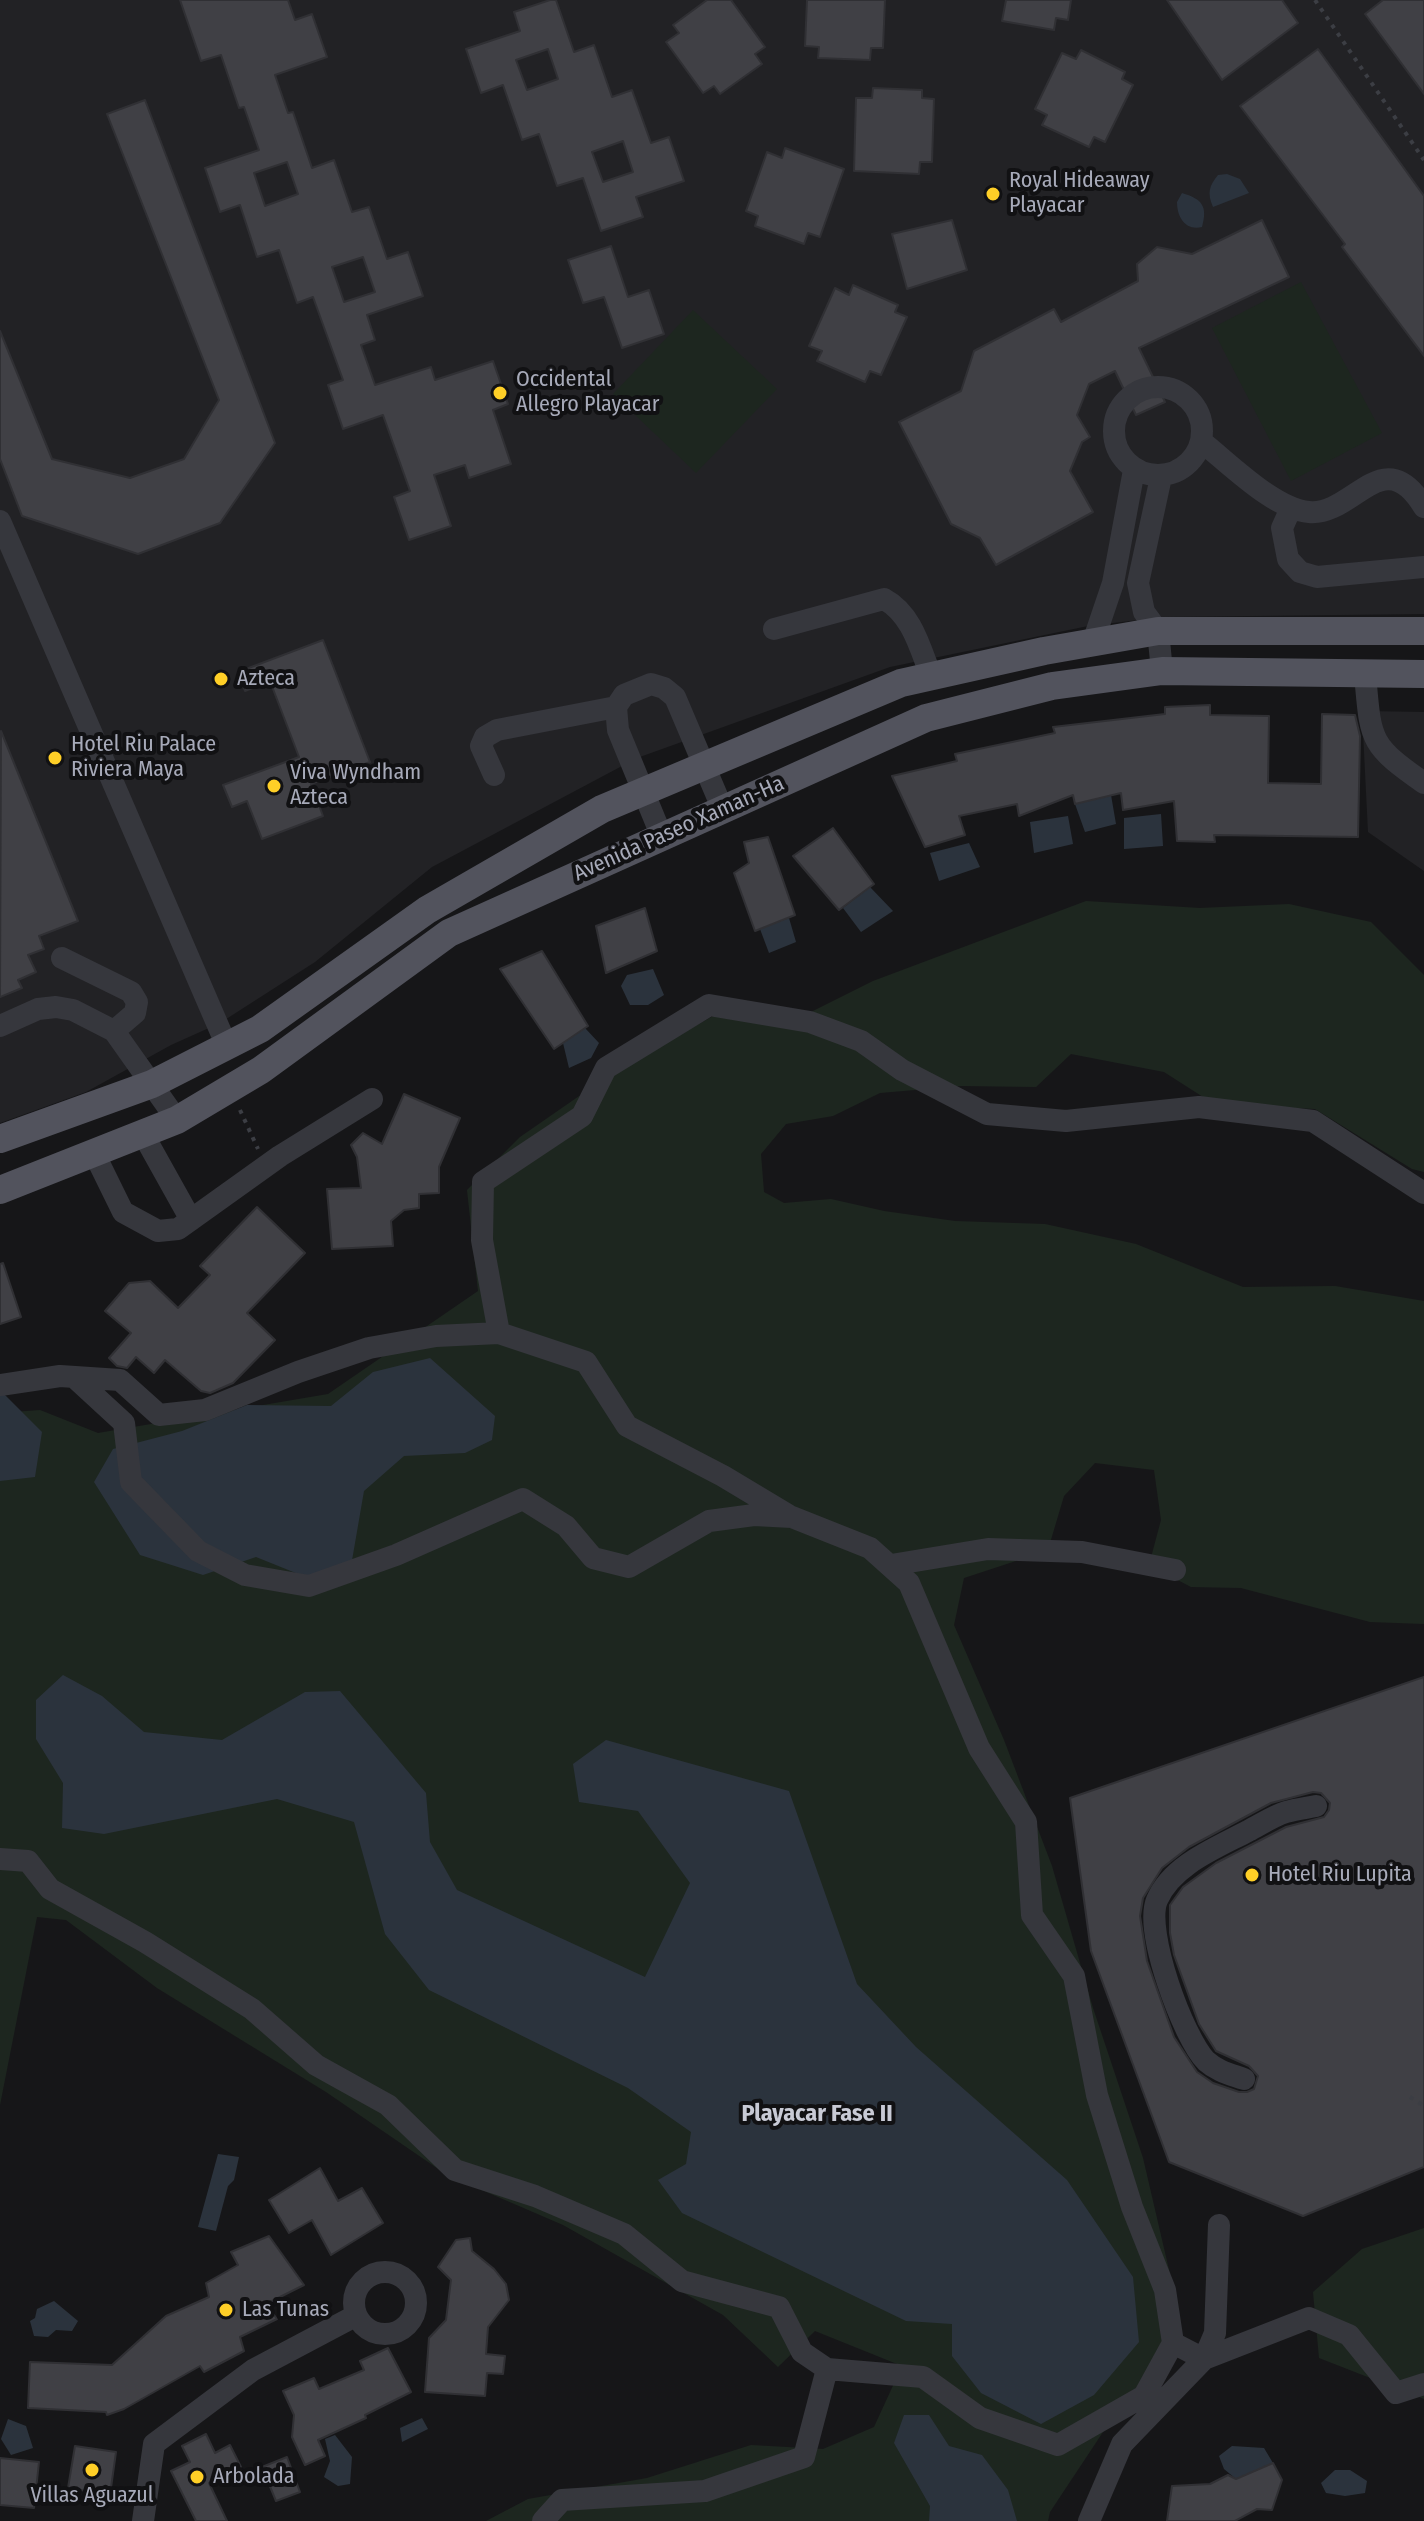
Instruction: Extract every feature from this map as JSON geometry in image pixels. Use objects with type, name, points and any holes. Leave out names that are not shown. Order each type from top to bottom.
[{"type":"main road","name":"Avenida Paseo Xaman-Ha","points":[[0,1139],[152,1084],[260,1029],[427,910],[602,809],[901,683],[1044,651],[1158,631],[1424,631]]},
{"type":"main road","points":[[1044,651],[1052,686]]},
{"type":"main road","name":"Avenida Paseo Xaman-Ha","points":[[0,1190],[177,1120],[261,1070],[449,933],[926,718],[1052,686],[1162,671],[1424,674]]},
{"type":"street","points":[[1155,385],[1182,392],[1200,414],[1202,442],[1187,466],[1161,477],[1134,470],[1116,448],[1114,420],[1129,396],[1155,385]]},
{"type":"street","points":[[1202,442],[1291,508],[1312,512],[1329,508],[1373,481],[1395,480],[1415,492],[1424,507]]},
{"type":"street","points":[[1093,642],[1113,583],[1134,470]]},
{"type":"street","points":[[1161,477],[1138,583],[1144,612],[1158,631],[1162,671]]},
{"type":"street","points":[[1291,508],[1282,528],[1288,559],[1300,572],[1317,577],[1424,567]]},
{"type":"street","points":[[0,521],[226,1044]]},
{"type":"street","points":[[774,629],[884,599],[896,606],[911,625],[931,676]]},
{"type":"street","points":[[1365,674],[1371,732],[1380,749],[1424,783]]},
{"type":"street","points":[[662,837],[618,730],[616,707],[624,695],[651,684],[664,688],[675,697],[723,810]]},
{"type":"street","points":[[494,775],[481,746],[485,737],[497,730],[616,707]]},
{"type":"street","points":[[427,910],[449,933]]},
{"type":"street","points":[[62,958],[131,992],[137,1002],[135,1013],[114,1031]]},
{"type":"street","points":[[499,1333],[482,1240],[483,1182],[582,1116],[606,1068],[709,1005],[810,1022],[861,1041],[902,1070],[987,1114],[1066,1121],[1199,1107],[1313,1121],[1424,1193]]},
{"type":"street","points":[[0,1026],[38,1009],[56,1007],[73,1010],[114,1031],[177,1120]]},
{"type":"street","points":[[94,1153],[123,1212],[158,1231],[178,1229],[280,1156],[372,1099]]},
{"type":"street","points":[[143,1134],[191,1220]]},
{"type":"street","points":[[0,1385],[60,1376],[120,1380],[159,1415],[205,1410],[298,1372],[369,1348],[436,1336],[499,1333],[586,1362],[627,1426],[723,1476],[792,1517],[870,1548],[891,1565],[909,1583],[979,1748],[1026,1822],[1032,1915],[1074,1976],[1097,2095],[1132,2207],[1165,2290],[1173,2343],[1144,2396],[1058,2445],[980,2418],[923,2377],[827,2369],[802,2352],[779,2307],[682,2281],[624,2234],[535,2196],[455,2170],[388,2105],[316,2065],[252,2009],[145,1942],[50,1889],[28,1861],[0,1859]]},
{"type":"street","points":[[74,1377],[124,1423],[131,1482],[198,1551],[245,1575],[309,1586],[396,1555],[523,1499],[566,1526],[593,1558],[629,1567],[709,1521],[754,1515],[792,1517]]},
{"type":"street","points":[[891,1565],[988,1549],[1082,1552],[1175,1570]]},
{"type":"street","points":[[1244,2079],[1218,2071],[1204,2060],[1184,2028],[1163,1973],[1156,1902],[1170,1880],[1201,1856],[1284,1812],[1316,1806]]},
{"type":"street","points":[[1089,2521],[1122,2444],[1204,2359],[1215,2333],[1219,2225]]},
{"type":"street","points":[[143,2521],[154,2444],[253,2370],[355,2316]]},
{"type":"street","points":[[1173,2343],[1204,2359],[1309,2318],[1349,2335],[1396,2393],[1424,2384]]},
{"type":"street","points":[[543,2521],[562,2500],[705,2491],[804,2457],[827,2369]]},
{"type":"path","points":[[1315,0],[1424,160]]},
{"type":"path","points":[[1410,2097],[1424,2106]]},
{"type":"shaded area","points":[[0,0],[1424,0],[1424,614],[1163,617],[1088,626],[890,667],[637,758],[432,867],[315,962],[220,1023],[171,1045],[86,1092],[0,1123]]},
{"type":"shaded area","points":[[1227,174],[1240,179],[1249,193],[1213,207],[1211,186],[1218,175]]},
{"type":"shaded area","points":[[1182,193],[1202,204],[1202,227],[1191,227],[1181,218],[1177,202]]},
{"type":"shaded area","points":[[1301,282],[1382,433],[1291,481],[1212,328]]},
{"type":"shaded area","points":[[693,310],[777,389],[696,473],[613,394]]},
{"type":"shaded area","points":[[1362,711],[1424,712],[1424,871],[1368,832]]},
{"type":"shaded area","points":[[1111,795],[1116,824],[1085,832],[1075,804]]},
{"type":"shaded area","points":[[1161,814],[1163,846],[1124,849],[1124,818]]},
{"type":"shaded area","points":[[1068,816],[1073,844],[1034,853],[1030,822]]},
{"type":"shaded area","points":[[969,843],[980,867],[939,881],[930,853]]},
{"type":"shaded area","points":[[870,887],[893,911],[861,932],[843,908]]},
{"type":"shaded area","points":[[1086,901],[1200,908],[1289,904],[1371,922],[1424,975],[1424,1172],[1412,1169],[1315,1109],[1214,1104],[1164,1072],[1071,1054],[1036,1087],[961,1086],[880,1093],[833,1116],[786,1124],[761,1154],[764,1192],[784,1203],[831,1199],[884,1211],[955,1221],[1045,1224],[1136,1244],[1243,1287],[1335,1286],[1424,1301],[1424,1624],[1370,1622],[1241,1588],[1191,1587],[1149,1565],[1161,1520],[1154,1470],[1095,1463],[1064,1496],[1050,1543],[1025,1558],[964,1578],[954,1625],[1004,1740],[1052,1866],[1093,2008],[1143,2158],[1173,2287],[1165,2363],[1103,2432],[1050,2512],[1048,2521],[486,2521],[528,2499],[647,2478],[751,2445],[823,2449],[874,2427],[902,2366],[815,2331],[778,2367],[723,2315],[563,2225],[447,2175],[326,2092],[157,1988],[66,1920],[37,1917],[0,2105],[0,1413],[40,1410],[98,1433],[328,1394],[478,1291],[467,1190],[520,1137],[621,1067],[724,1010],[801,1017],[873,981]]},
{"type":"shaded area","points":[[789,918],[796,942],[769,953],[760,929]]},
{"type":"shaded area","points":[[653,969],[664,995],[648,1005],[630,1005],[621,986],[627,975]]},
{"type":"shaded area","points":[[585,1028],[599,1043],[591,1058],[569,1068],[563,1043]]},
{"type":"shaded area","points":[[430,1358],[495,1416],[492,1440],[465,1453],[404,1456],[364,1491],[350,1572],[323,1584],[256,1557],[203,1575],[140,1555],[94,1482],[113,1449],[182,1431],[247,1405],[331,1406],[373,1372]]},
{"type":"shaded area","points":[[4,1394],[42,1432],[35,1477],[0,1481],[0,1396]]},
{"type":"shaded area","points":[[63,1675],[102,1696],[144,1732],[222,1740],[305,1692],[340,1691],[426,1793],[430,1842],[457,1890],[645,1977],[690,1883],[638,1811],[579,1802],[573,1764],[606,1740],[789,1791],[857,1984],[916,2047],[1067,2180],[1133,2277],[1139,2342],[1094,2395],[1041,2424],[981,2393],[952,2356],[952,2324],[906,2321],[682,2213],[658,2180],[686,2164],[691,2132],[628,2088],[429,1990],[385,1934],[354,1822],[277,1799],[104,1834],[62,1828],[63,1783],[36,1739],[36,1700]]},
{"type":"shaded area","points":[[218,2154],[239,2157],[216,2231],[198,2227]]},
{"type":"shaded area","points":[[1424,2228],[1424,2399],[1319,2358],[1313,2292],[1362,2249]]},
{"type":"shaded area","points":[[54,2301],[78,2321],[72,2331],[56,2330],[48,2337],[34,2336],[30,2321],[35,2318],[37,2309]]},
{"type":"shaded area","points":[[904,2415],[929,2415],[949,2446],[982,2455],[1008,2490],[1017,2521],[929,2521],[930,2506],[894,2443]]},
{"type":"shaded area","points":[[422,2418],[428,2429],[402,2442],[400,2428]]},
{"type":"shaded area","points":[[8,2419],[26,2426],[33,2448],[11,2455],[1,2439]]},
{"type":"shaded area","points":[[335,2435],[352,2457],[350,2484],[338,2486],[324,2477],[330,2461],[325,2439]]},
{"type":"shaded area","points":[[1232,2446],[1264,2448],[1273,2463],[1236,2479],[1224,2469],[1219,2456]]},
{"type":"shaded area","points":[[1335,2470],[1350,2470],[1367,2481],[1365,2493],[1345,2496],[1326,2493],[1321,2483]]},
{"type":"building","points":[[180,0],[288,0],[295,20],[312,14],[327,57],[275,75],[288,113],[293,112],[312,168],[334,160],[352,212],[369,207],[387,259],[408,252],[423,296],[367,315],[375,340],[361,345],[375,385],[431,367],[435,380],[493,361],[508,404],[493,410],[511,464],[469,478],[465,465],[434,475],[451,526],[409,540],[394,497],[410,491],[383,415],[343,429],[328,385],[343,380],[313,297],[297,303],[279,250],[257,257],[240,205],[220,212],[205,168],[259,150],[244,107],[239,108],[221,55],[201,61]],"holes":[[[287,162],[298,194],[265,206],[254,173]],[[363,257],[375,292],[344,302],[332,267]]]},
{"type":"building","points":[[556,0],[574,52],[594,45],[612,97],[632,90],[651,143],[669,137],[684,181],[636,197],[643,217],[601,231],[583,178],[557,186],[539,134],[522,140],[503,85],[481,93],[466,49],[520,31],[514,12]],"holes":[[[548,49],[558,79],[527,90],[516,60]],[[623,141],[633,172],[603,182],[592,152]]]},
{"type":"building","points":[[707,0],[731,0],[765,47],[755,54],[762,64],[720,94],[714,86],[703,93],[666,42],[679,33],[673,25]]},
{"type":"building","points":[[807,0],[885,0],[883,48],[871,48],[870,60],[818,58],[819,47],[805,46]]},
{"type":"building","points":[[1006,0],[1071,0],[1068,20],[1056,18],[1054,30],[1002,21]]},
{"type":"building","points":[[1167,0],[1282,0],[1298,23],[1222,80]]},
{"type":"building","points":[[1383,0],[1424,0],[1424,94],[1365,14]]},
{"type":"building","points":[[1318,49],[1424,196],[1424,356],[1342,247],[1345,244],[1240,106]]},
{"type":"building","points":[[1081,50],[1125,72],[1122,79],[1133,85],[1105,142],[1094,137],[1089,147],[1042,125],[1047,115],[1035,109],[1062,53],[1076,59]]},
{"type":"building","points":[[873,88],[922,90],[922,98],[934,99],[932,162],[920,162],[919,174],[854,171],[856,98],[872,98]]},
{"type":"building","points":[[145,100],[275,443],[220,523],[138,554],[22,516],[0,459],[0,331],[52,459],[130,478],[184,459],[219,400],[107,114]]},
{"type":"building","points":[[785,148],[844,169],[820,237],[808,233],[804,244],[755,226],[758,216],[746,211],[767,152],[782,158]]},
{"type":"building","points":[[952,220],[967,270],[907,289],[892,234]]},
{"type":"building","name":"Royal Hideaway Playacar","points":[[1262,220],[1289,277],[1139,348],[1165,402],[1136,415],[1115,371],[1089,384],[1077,415],[1090,437],[1082,442],[1070,471],[1093,512],[996,565],[980,538],[951,524],[899,422],[961,391],[974,351],[1054,309],[1061,322],[1138,281],[1137,264],[1157,247],[1192,254]]},
{"type":"building","points":[[611,246],[628,297],[649,290],[664,334],[622,348],[604,297],[583,303],[568,260]]},
{"type":"building","points":[[853,285],[898,305],[895,312],[907,317],[881,375],[870,371],[865,382],[817,361],[822,351],[809,346],[835,288],[849,295]]},
{"type":"building","points":[[323,640],[370,762],[311,784],[323,816],[262,839],[247,801],[232,807],[223,785],[299,757],[270,681],[245,691],[238,672]]},
{"type":"building","points":[[1210,705],[1210,715],[1269,716],[1268,783],[1321,784],[1322,714],[1355,715],[1360,736],[1358,837],[1214,835],[1215,842],[1177,841],[1174,801],[1123,810],[1121,793],[1075,804],[1073,795],[1019,816],[1017,804],[959,816],[965,835],[925,847],[892,776],[957,761],[955,754],[1055,733],[1053,727],[1165,714],[1165,707]]},
{"type":"building","points":[[1,731],[78,921],[39,936],[44,949],[28,955],[36,972],[18,980],[22,988],[0,997]]},
{"type":"building","points":[[833,828],[874,884],[839,910],[793,856]]},
{"type":"building","points":[[768,837],[795,915],[755,931],[734,873],[749,863],[744,842]]},
{"type":"building","points":[[645,908],[657,951],[606,973],[596,926]]},
{"type":"building","points":[[542,951],[588,1026],[554,1049],[500,969]]},
{"type":"building","points":[[404,1094],[460,1118],[439,1167],[439,1193],[419,1194],[419,1208],[404,1210],[391,1221],[393,1246],[332,1249],[327,1189],[361,1188],[357,1157],[351,1145],[363,1133],[382,1144]]},
{"type":"building","points":[[257,1207],[305,1253],[247,1313],[275,1340],[233,1383],[210,1393],[201,1391],[165,1360],[154,1373],[136,1357],[127,1368],[117,1366],[109,1358],[131,1333],[105,1311],[129,1283],[150,1281],[178,1308],[210,1275],[200,1266]]},
{"type":"building","points":[[3,1263],[21,1317],[0,1324],[0,1264]]},
{"type":"building","name":"Hotel Riu Lupita","points":[[1424,1677],[1424,2167],[1303,2216],[1169,2162],[1091,1951],[1070,1798]],"holes":[[[1313,1792],[1321,1793],[1330,1803],[1324,1817],[1286,1827],[1216,1863],[1183,1887],[1170,1905],[1174,1955],[1199,2024],[1216,2051],[1249,2066],[1258,2076],[1254,2089],[1239,2092],[1213,2083],[1197,2072],[1174,2037],[1147,1961],[1140,1916],[1143,1898],[1162,1868],[1189,1847],[1271,1803]]]},
{"type":"building","points":[[320,2168],[338,2201],[362,2188],[383,2223],[331,2255],[312,2220],[289,2233],[269,2200]]},
{"type":"building","points":[[269,2236],[304,2285],[266,2304],[277,2319],[240,2337],[244,2351],[204,2372],[200,2366],[124,2409],[107,2415],[106,2412],[28,2408],[30,2362],[112,2365],[166,2316],[209,2297],[206,2283],[238,2265],[231,2252]]},
{"type":"building","points":[[470,2238],[472,2251],[494,2269],[506,2284],[509,2300],[488,2327],[486,2354],[505,2356],[503,2374],[487,2373],[485,2396],[425,2392],[429,2338],[446,2320],[451,2280],[438,2267],[456,2240]]},
{"type":"building","points":[[388,2348],[411,2392],[365,2415],[366,2418],[318,2440],[325,2456],[305,2465],[292,2437],[294,2415],[283,2391],[314,2378],[319,2389],[364,2370],[360,2361]]},
{"type":"building","name":"Arbolada","points":[[206,2434],[215,2453],[230,2445],[241,2467],[209,2483],[227,2521],[196,2521],[171,2471],[190,2462],[182,2446]]},
{"type":"building","name":"Villas Aguazul","points":[[75,2446],[116,2452],[110,2495],[68,2488]]},
{"type":"building","points":[[287,2457],[300,2492],[276,2501],[262,2467]]},
{"type":"building","name":"Villas Aguazul","points":[[0,2458],[39,2462],[34,2508],[0,2505]]},
{"type":"building","points":[[1273,2463],[1282,2480],[1272,2510],[1257,2509],[1235,2521],[1167,2521],[1172,2486],[1210,2484],[1228,2475],[1236,2479]]},
{"type":"place","name":"Royal Hideaway Playacar","points":[[993,194]]},
{"type":"place","name":"Occidental Allegro Playacar","points":[[500,393]]},
{"type":"place","name":"Azteca","points":[[221,679]]},
{"type":"place","name":"Hotel Riu Palace Riviera Maya","points":[[55,758]]},
{"type":"place","name":"Viva Wyndham Azteca","points":[[274,786]]},
{"type":"place","name":"Hotel Riu Lupita","points":[[1252,1875]]},
{"type":"place","name":"Las Tunas","points":[[226,2310]]},
{"type":"place","name":"Villas Aguazul","points":[[92,2470]]},
{"type":"place","name":"Arbolada","points":[[197,2477]]},
{"type":"district","name":"Playacar Fase II","points":[[817,2114]]}]
